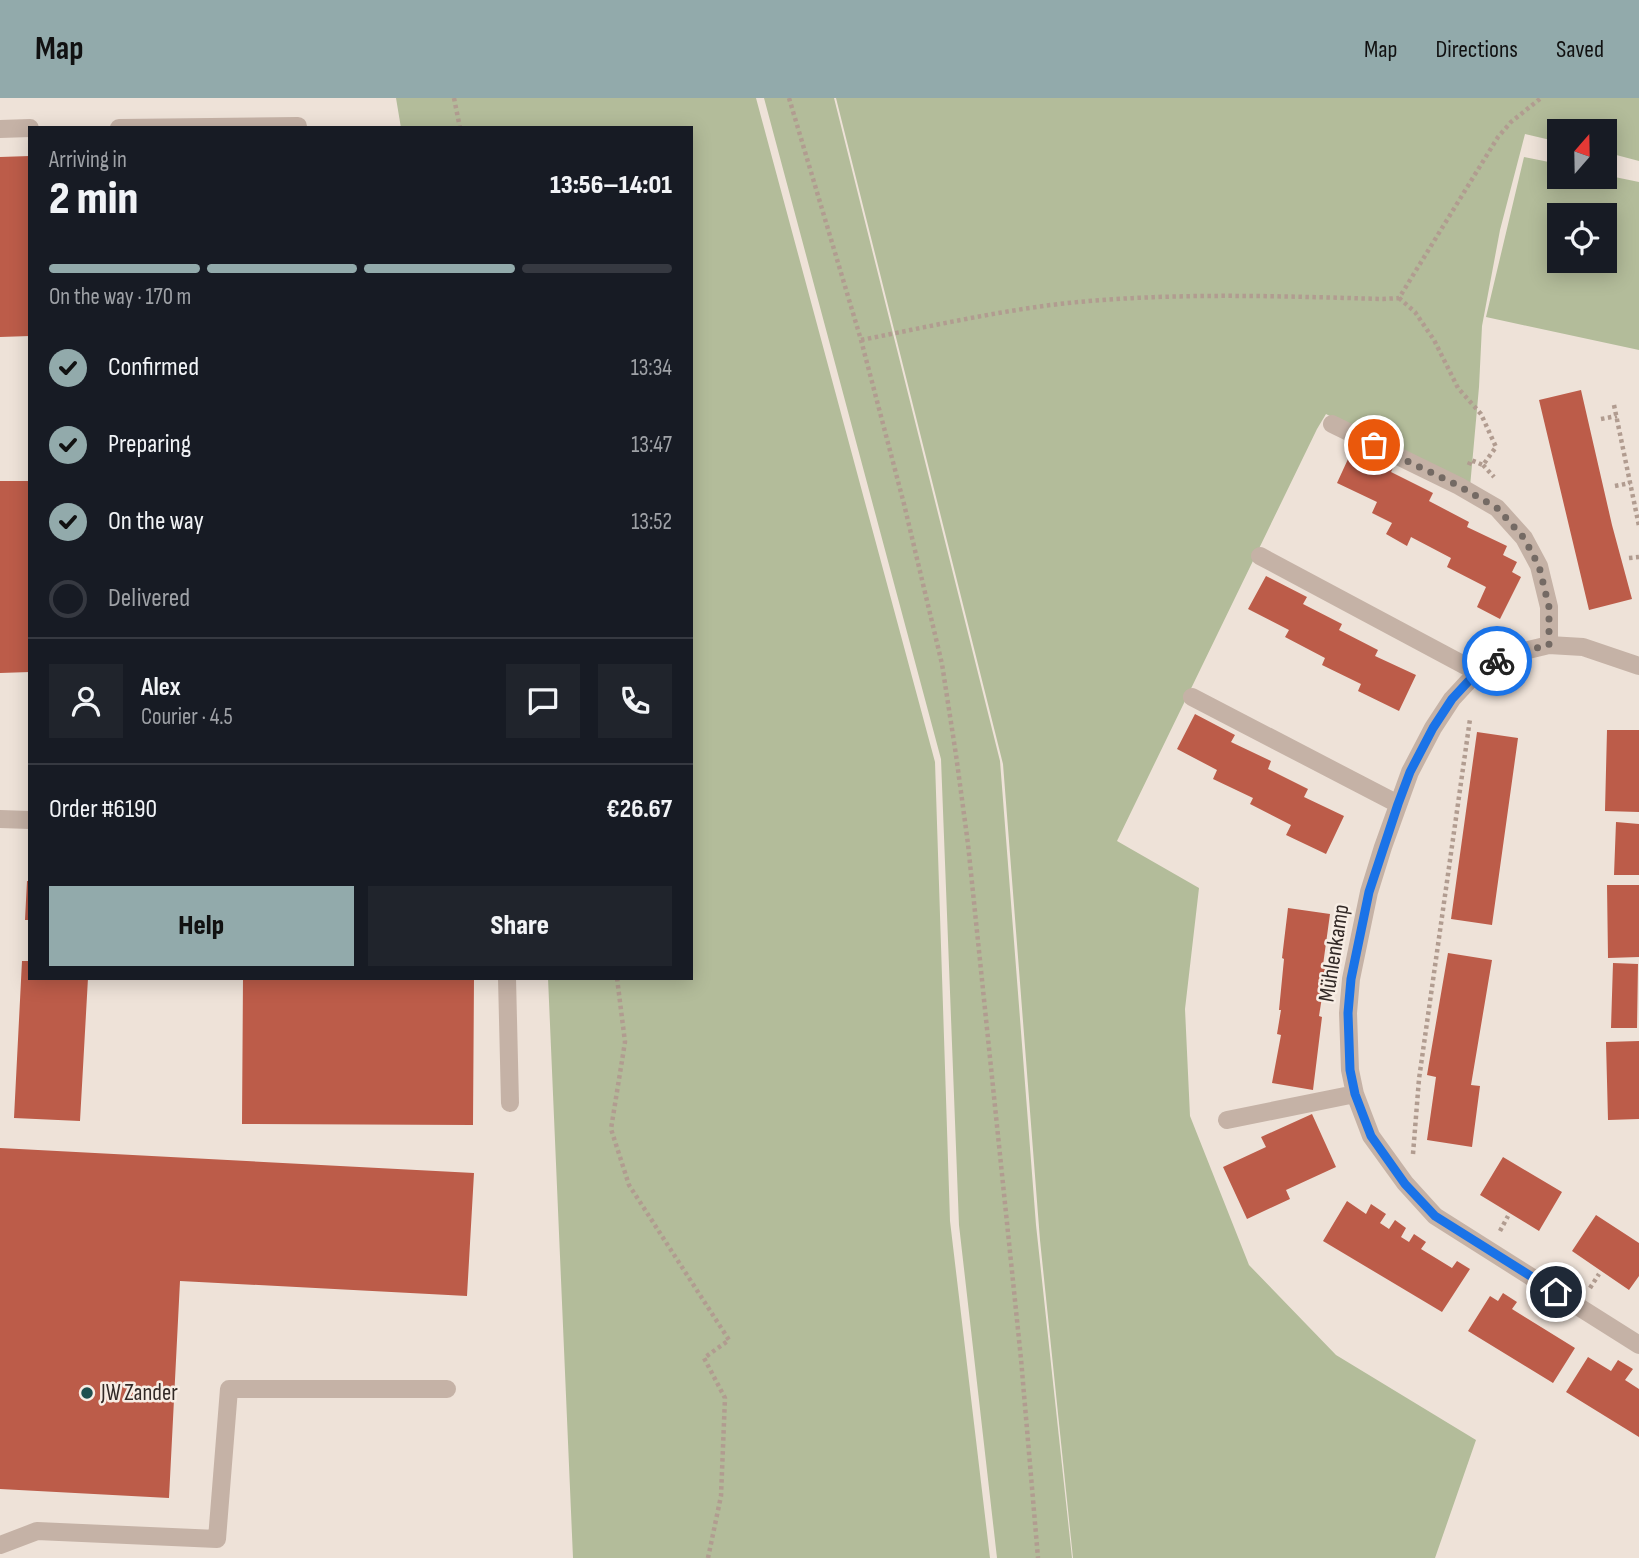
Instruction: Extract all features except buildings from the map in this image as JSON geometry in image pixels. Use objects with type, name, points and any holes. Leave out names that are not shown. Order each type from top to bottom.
[{"type":"street","points":[[0,129],[28,128]]},
{"type":"street","points":[[1332,424],[1459,486],[1497,508],[1524,538],[1539,566],[1549,607],[1549,645]]},
{"type":"street","points":[[1260,556],[1477,672]]},
{"type":"street","name":"Mühlenkamp","points":[[1639,666],[1583,648],[1549,645],[1511,654],[1477,672],[1452,699],[1416,761],[1398,804],[1369,892],[1351,979],[1348,1013],[1350,1070],[1355,1094],[1371,1136],[1405,1184],[1435,1216],[1639,1345]]},
{"type":"street","points":[[1192,697],[1398,804]]},
{"type":"street","points":[[0,820],[28,820]]},
{"type":"street","points":[[508,980],[510,1103]]},
{"type":"street","points":[[1227,1120],[1355,1094]]},
{"type":"street","points":[[0,1545],[37,1531],[217,1539],[229,1390],[447,1389]]},
{"type":"path","points":[[454,98],[460,126]]},
{"type":"path","points":[[789,98],[861,340],[927,595],[942,664],[968,844],[1038,1558]]},
{"type":"path","points":[[1399,298],[1498,136],[1541,98]]},
{"type":"path","points":[[861,340],[1059,304],[1130,298],[1225,295],[1399,298],[1415,312],[1434,340],[1458,388],[1481,414],[1496,447],[1483,465],[1471,460],[1459,486]]},
{"type":"path","points":[[1614,405],[1639,526]]},
{"type":"path","points":[[1601,419],[1617,416]]},
{"type":"path","points":[[1615,486],[1630,483]]},
{"type":"path","points":[[1629,558],[1639,556]]},
{"type":"path","points":[[1412,1160],[1419,1079],[1470,716],[1452,699]]},
{"type":"path","points":[[617,980],[625,1042],[611,1129],[629,1185],[729,1340],[704,1358],[725,1398],[720,1496],[708,1558]]},
{"type":"green space","points":[[396,98],[756,98],[935,762],[950,1221],[990,1558],[573,1558],[548,980],[693,980],[693,126],[401,126]]},
{"type":"green space","points":[[764,98],[834,98],[1000,761],[1036,1225],[1072,1558],[997,1558],[959,1225],[941,759]]},
{"type":"green space","points":[[836,98],[1639,98],[1639,161],[1617,155],[1617,119],[1547,119],[1547,139],[1525,134],[1500,230],[1482,326],[1470,487],[1326,414],[1117,841],[1199,888],[1185,1009],[1190,1116],[1249,1265],[1336,1355],[1476,1440],[1435,1558],[1073,1558],[1040,1240],[1003,764]]},
{"type":"green space","points":[[1524,157],[1547,162],[1547,189],[1617,189],[1617,177],[1639,182],[1639,350],[1486,317]]},
{"type":"way so far","points":[[1374,445],[1459,486],[1497,508],[1524,538],[1539,566],[1549,607],[1549,645],[1511,654],[1497,661]]},
{"type":"place","name":"JW Zander","points":[[87,1393]]},
{"type":"route","points":[[1497,661],[1477,672],[1452,699],[1410,772],[1398,804],[1369,892],[1351,979],[1348,1013],[1350,1070],[1355,1094],[1371,1136],[1405,1184],[1435,1216],[1556,1292]]}]
